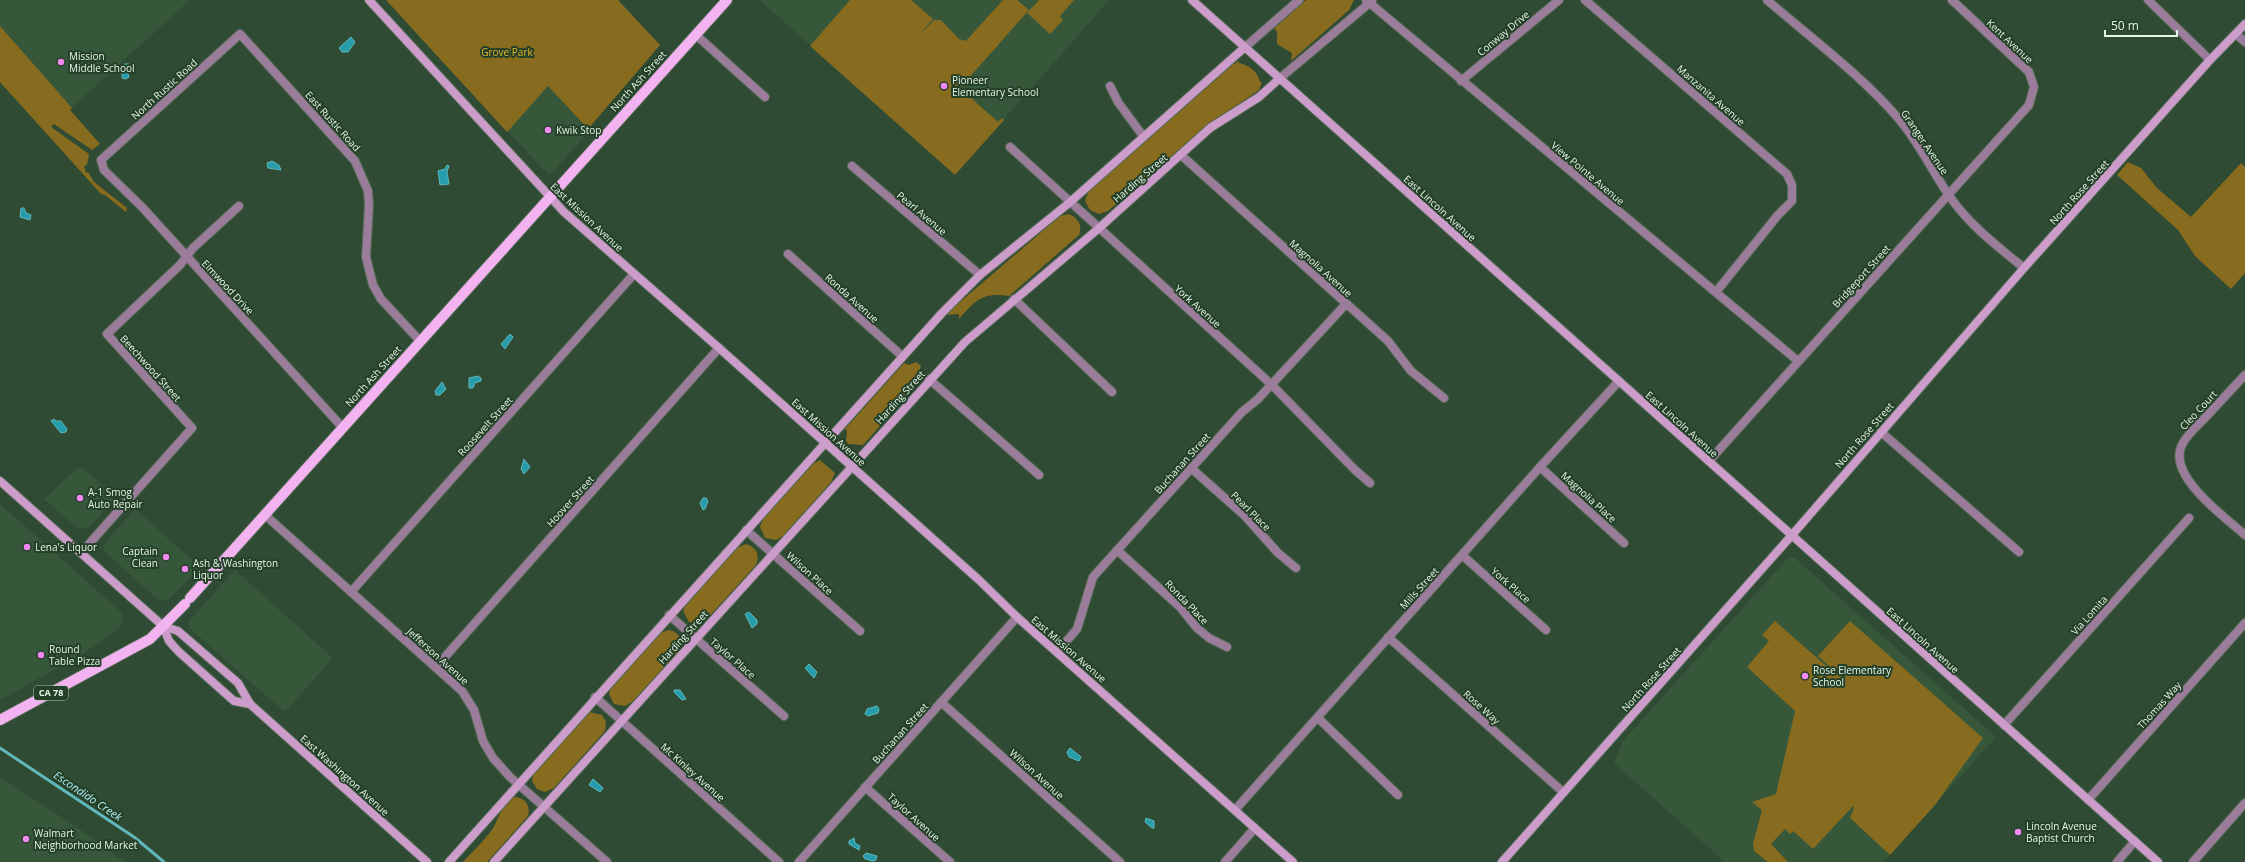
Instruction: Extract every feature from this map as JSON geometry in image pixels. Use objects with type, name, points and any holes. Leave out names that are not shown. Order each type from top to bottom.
[{"type":"main road","name":"North Ash Street","points":[[0,720],[150,639],[187,601],[265,515],[727,0]]},
{"type":"street","name":"East Mission Avenue","points":[[368,0],[549,197],[851,465],[979,580],[1017,617],[1293,862]]},
{"type":"street","name":"East Lincoln Avenue","points":[[1192,0],[2158,862]]},
{"type":"street","points":[[448,862],[942,313],[980,275],[1069,203],[1143,136],[1299,0]]},
{"type":"street","name":"Conway Drive","points":[[1461,82],[1558,0]]},
{"type":"street","name":"Manzanita Avenue","points":[[1585,0],[1788,174],[1792,185],[1792,200],[1778,215],[1716,292]]},
{"type":"street","name":"Granger Avenue","points":[[1767,0],[1881,99],[1900,119],[1930,162],[1948,195],[1982,234],[2024,268]]},
{"type":"street","name":"Kent Avenue","points":[[1952,0],[2028,72],[2034,87],[2029,105]]},
{"type":"street","points":[[2148,0],[2210,60]]},
{"type":"street","name":"View Pointe Avenue","points":[[1369,1],[1461,82],[1798,361]]},
{"type":"street","name":"Harding Street","points":[[494,862],[695,638],[773,554],[851,465],[929,379],[965,342],[1098,229],[1210,128],[1259,97],[1369,1]]},
{"type":"street","name":"North Rose Street","points":[[1502,862],[1792,535],[2024,268],[2210,60],[2245,24]]},
{"type":"street","name":"North Rustic Road","points":[[101,160],[240,34]]},
{"type":"street","name":"East Rustic Road","points":[[240,34],[355,161],[368,191],[369,205],[366,257],[373,285],[381,299],[420,341]]},
{"type":"street","points":[[2236,34],[2245,42]]},
{"type":"street","points":[[696,35],[765,97]]},
{"type":"street","points":[[1110,86],[1118,102],[1143,136]]},
{"type":"street","name":"Bridgeport Street","points":[[1709,461],[2029,105]]},
{"type":"street","name":"York Avenue","points":[[1010,148],[1069,203],[1272,385],[1354,469],[1370,483]]},
{"type":"street","name":"Magnolia Avenue","points":[[1181,155],[1388,341],[1411,371],[1444,398]]},
{"type":"street","name":"Elmwood Drive","points":[[101,160],[104,170],[142,207],[343,428]]},
{"type":"street","name":"Pearl Avenue","points":[[852,166],[980,275]]},
{"type":"street","name":"Beechwood Street","points":[[80,552],[192,428],[106,334],[180,265],[194,248],[239,206]]},
{"type":"street","name":"Ronda Avenue","points":[[788,254],[902,356]]},
{"type":"street","name":"Roosevelt Street","points":[[351,592],[634,274]]},
{"type":"street","points":[[1014,299],[1112,392]]},
{"type":"street","name":"Buchanan Street","points":[[1058,652],[1077,629],[1093,578],[1242,412],[1272,385],[1346,304]]},
{"type":"street","name":"Hoover Street","points":[[436,667],[720,348]]},
{"type":"street","name":"Cleo Court","points":[[2245,374],[2185,440],[2179,453],[2179,461],[2183,473],[2194,488],[2245,535]]},
{"type":"street","points":[[929,379],[1039,475]]},
{"type":"street","name":"Mills Street","points":[[1234,810],[1318,718],[1388,637],[1540,467],[1619,381]]},
{"type":"street","points":[[1881,432],[2019,552]]},
{"type":"street","name":"Magnolia Place","points":[[1540,467],[1624,542]]},
{"type":"street","name":"Pearl Place","points":[[1191,468],[1245,516],[1278,553],[1296,568]]},
{"type":"street","name":"East Washington Avenue","points":[[0,481],[163,626],[182,635],[238,683],[250,704],[427,862]]},
{"type":"street","name":"Jefferson Avenue","points":[[265,515],[462,691],[468,699],[488,750],[510,778],[607,862]]},
{"type":"street","name":"Via Lomita","points":[[2004,725],[2190,518]]},
{"type":"street","name":"Wilson Place","points":[[746,530],[860,631]]},
{"type":"street","name":"Ronda Place","points":[[1118,550],[1180,607],[1197,628],[1209,638],[1227,647]]},
{"type":"street","name":"York Place","points":[[1462,555],[1546,630]]},
{"type":"street","name":"Taylor Place","points":[[670,615],[784,716]]},
{"type":"street","name":"Buchanan Street","points":[[799,862],[1017,617]]},
{"type":"street","name":"Thomas Way","points":[[2088,800],[2245,623]]},
{"type":"street","name":"East Washington Avenue","points":[[163,626],[169,641],[179,652],[234,701],[250,704]]},
{"type":"street","name":"Rose Way","points":[[1388,637],[1563,792]]},
{"type":"street","name":"Mc Kinley Avenue","points":[[595,697],[779,862]]},
{"type":"street","name":"Wilson Avenue","points":[[941,702],[1120,862]]},
{"type":"street","points":[[1318,718],[1398,795]]},
{"type":"street","name":"Taylor Avenue","points":[[865,787],[950,862]]},
{"type":"street","points":[[2193,862],[2245,804]]},
{"type":"street","points":[[1225,862],[1255,828]]},
{"type":"street","points":[[2116,862],[2135,841]]},
{"type":"shaded area","name":"Mission Middle School","points":[[0,0],[190,0],[45,132],[0,82]]},
{"type":"shaded area","name":"Pioneer Elementary School","points":[[1109,0],[955,175],[761,1]]},
{"type":"shaded area","name":"Kwik Stop","points":[[548,86],[589,131],[553,172],[548,174],[507,131]]},
{"type":"shaded area","name":"A-1 Smog Auto Repair","points":[[80,466],[116,497],[90,526],[83,529],[77,528],[44,499]]},
{"type":"shaded area","points":[[0,504],[121,612],[123,619],[119,629],[81,655],[0,700]]},
{"type":"shaded area","points":[[135,509],[200,567],[168,601],[157,599],[103,550],[106,542]]},
{"type":"shaded area","name":"Rose Elementary School","points":[[1795,558],[1996,737],[1883,862],[1725,862],[1614,763],[1622,742],[1787,559]]},
{"type":"shaded area","points":[[235,570],[333,658],[285,712],[189,628],[188,622]]},
{"type":"shaded area","points":[[0,777],[102,844],[124,862],[0,862]]},
{"type":"green space","name":"Grove Park","points":[[386,0],[618,0],[660,45],[588,129],[548,86],[507,132]]},
{"type":"green space","name":"Pioneer Elementary School","points":[[850,0],[911,0],[933,19],[917,37],[934,20],[941,20],[959,39],[966,41],[1003,0],[1017,0],[1029,10],[960,88],[998,122],[1002,118],[1004,120],[955,175],[810,46]]},
{"type":"green space","points":[[1039,0],[1074,0],[1060,16],[1063,20],[1050,34],[1027,13]]},
{"type":"green space","points":[[1306,0],[1354,0],[1349,10],[1291,61],[1292,53],[1277,44],[1277,32],[1274,28]]},
{"type":"green space","points":[[0,26],[72,108],[70,110],[100,144],[92,150],[54,124],[51,127],[89,154],[87,165],[84,166],[86,173],[88,172],[94,182],[127,208],[126,212],[105,195],[101,194],[0,82]]},
{"type":"green space","points":[[1239,61],[1239,63],[1250,67],[1259,78],[1260,82],[1262,82],[1259,90],[1207,125],[1108,211],[1099,214],[1090,210],[1085,201],[1089,190],[1232,65]]},
{"type":"green space","points":[[2128,162],[2141,168],[2157,188],[2191,217],[2241,163],[2245,167],[2245,273],[2231,289],[2195,256],[2178,230],[2117,175]]},
{"type":"green space","points":[[1069,214],[1075,218],[1080,225],[1079,235],[1009,296],[992,295],[980,299],[975,302],[959,319],[959,314],[945,315],[1060,216]]},
{"type":"green space","points":[[916,362],[921,366],[918,375],[920,381],[863,445],[848,444],[846,441],[847,431],[845,429],[904,363],[909,365]]},
{"type":"green space","points":[[820,460],[835,473],[831,482],[783,536],[776,540],[765,538],[760,527],[763,519],[813,464]]},
{"type":"green space","points":[[746,544],[753,547],[757,553],[758,559],[755,566],[706,620],[699,624],[689,622],[683,611],[686,603],[736,548]]},
{"type":"green space","points":[[1775,621],[1831,670],[1832,669],[1818,656],[1850,621],[1983,738],[1935,805],[1890,855],[1850,818],[1854,808],[1853,806],[1813,849],[1793,831],[1790,834],[1785,829],[1771,844],[1788,862],[1768,862],[1754,851],[1753,844],[1762,810],[1752,802],[1776,794],[1795,711],[1747,667],[1769,641],[1762,635]]},
{"type":"green space","points":[[669,630],[676,633],[680,638],[681,645],[678,652],[632,702],[625,706],[614,704],[609,694],[611,685],[659,633]]},
{"type":"green space","points":[[589,712],[602,715],[606,722],[605,731],[554,788],[545,792],[537,789],[532,781],[534,771]]},
{"type":"green space","points":[[513,797],[520,798],[526,802],[529,812],[528,816],[487,862],[463,862],[488,835],[494,827],[505,804]]},
{"type":"water","points":[[351,37],[355,42],[348,52],[342,52],[339,48]]},
{"type":"water","points":[[124,64],[129,64],[126,68],[129,77],[126,79],[122,78],[122,68]]},
{"type":"water","points":[[272,161],[279,165],[281,170],[268,168],[267,163]]},
{"type":"water","points":[[447,165],[449,166],[447,172],[449,184],[440,185],[438,171],[445,169]]},
{"type":"water","points":[[21,208],[24,208],[26,213],[31,215],[30,220],[20,217]]},
{"type":"water","points":[[510,334],[513,337],[505,349],[501,344]]},
{"type":"water","points":[[478,376],[481,378],[481,381],[475,383],[473,388],[469,388],[469,378]]},
{"type":"water","points":[[442,382],[446,389],[440,395],[436,395],[435,391]]},
{"type":"water","points":[[54,419],[56,421],[61,421],[67,429],[66,432],[61,433],[51,421]]},
{"type":"water","points":[[524,459],[530,467],[524,474],[521,469]]},
{"type":"water","points":[[703,498],[706,498],[708,501],[705,509],[703,510],[700,503]]},
{"type":"water","points":[[749,612],[757,620],[757,624],[752,628],[745,614]]},
{"type":"water","points":[[809,664],[817,672],[814,678],[805,668]]},
{"type":"water","points":[[674,690],[680,690],[686,699],[682,700],[674,692]]},
{"type":"water","points":[[877,706],[879,709],[878,713],[868,716],[865,714],[867,709]]},
{"type":"water","points":[[1070,748],[1081,757],[1079,761],[1069,757],[1067,752]]},
{"type":"water","points":[[593,779],[603,788],[600,792],[589,785]]},
{"type":"water","points":[[1146,818],[1154,821],[1154,828],[1145,822]]},
{"type":"water","points":[[854,838],[855,843],[860,846],[859,850],[849,844],[849,841]]},
{"type":"water","points":[[866,853],[877,856],[876,860],[873,861],[865,859],[863,856]]},
{"type":"waterway","name":"Escondido Creek","points":[[0,748],[134,837],[164,862]]},
{"type":"place","name":"Mission Middle School","points":[[61,62]]},
{"type":"place","name":"Pioneer Elementary School","points":[[944,86]]},
{"type":"place","name":"Kwik Stop","points":[[548,130]]},
{"type":"place","name":"A-1 Smog Auto Repair","points":[[80,498]]},
{"type":"place","name":"Lena's Liquor","points":[[27,547]]},
{"type":"place","name":"Captain Clean","points":[[166,557]]},
{"type":"place","name":"Ash & Washington Liquor","points":[[185,569]]},
{"type":"place","name":"Round Table Pizza","points":[[41,655]]},
{"type":"place","name":"Rose Elementary School","points":[[1805,676]]},
{"type":"place","name":"Lincoln Avenue Baptist Church","points":[[2018,832]]},
{"type":"place","name":"Walmart Neighborhood Market","points":[[26,839]]}]
